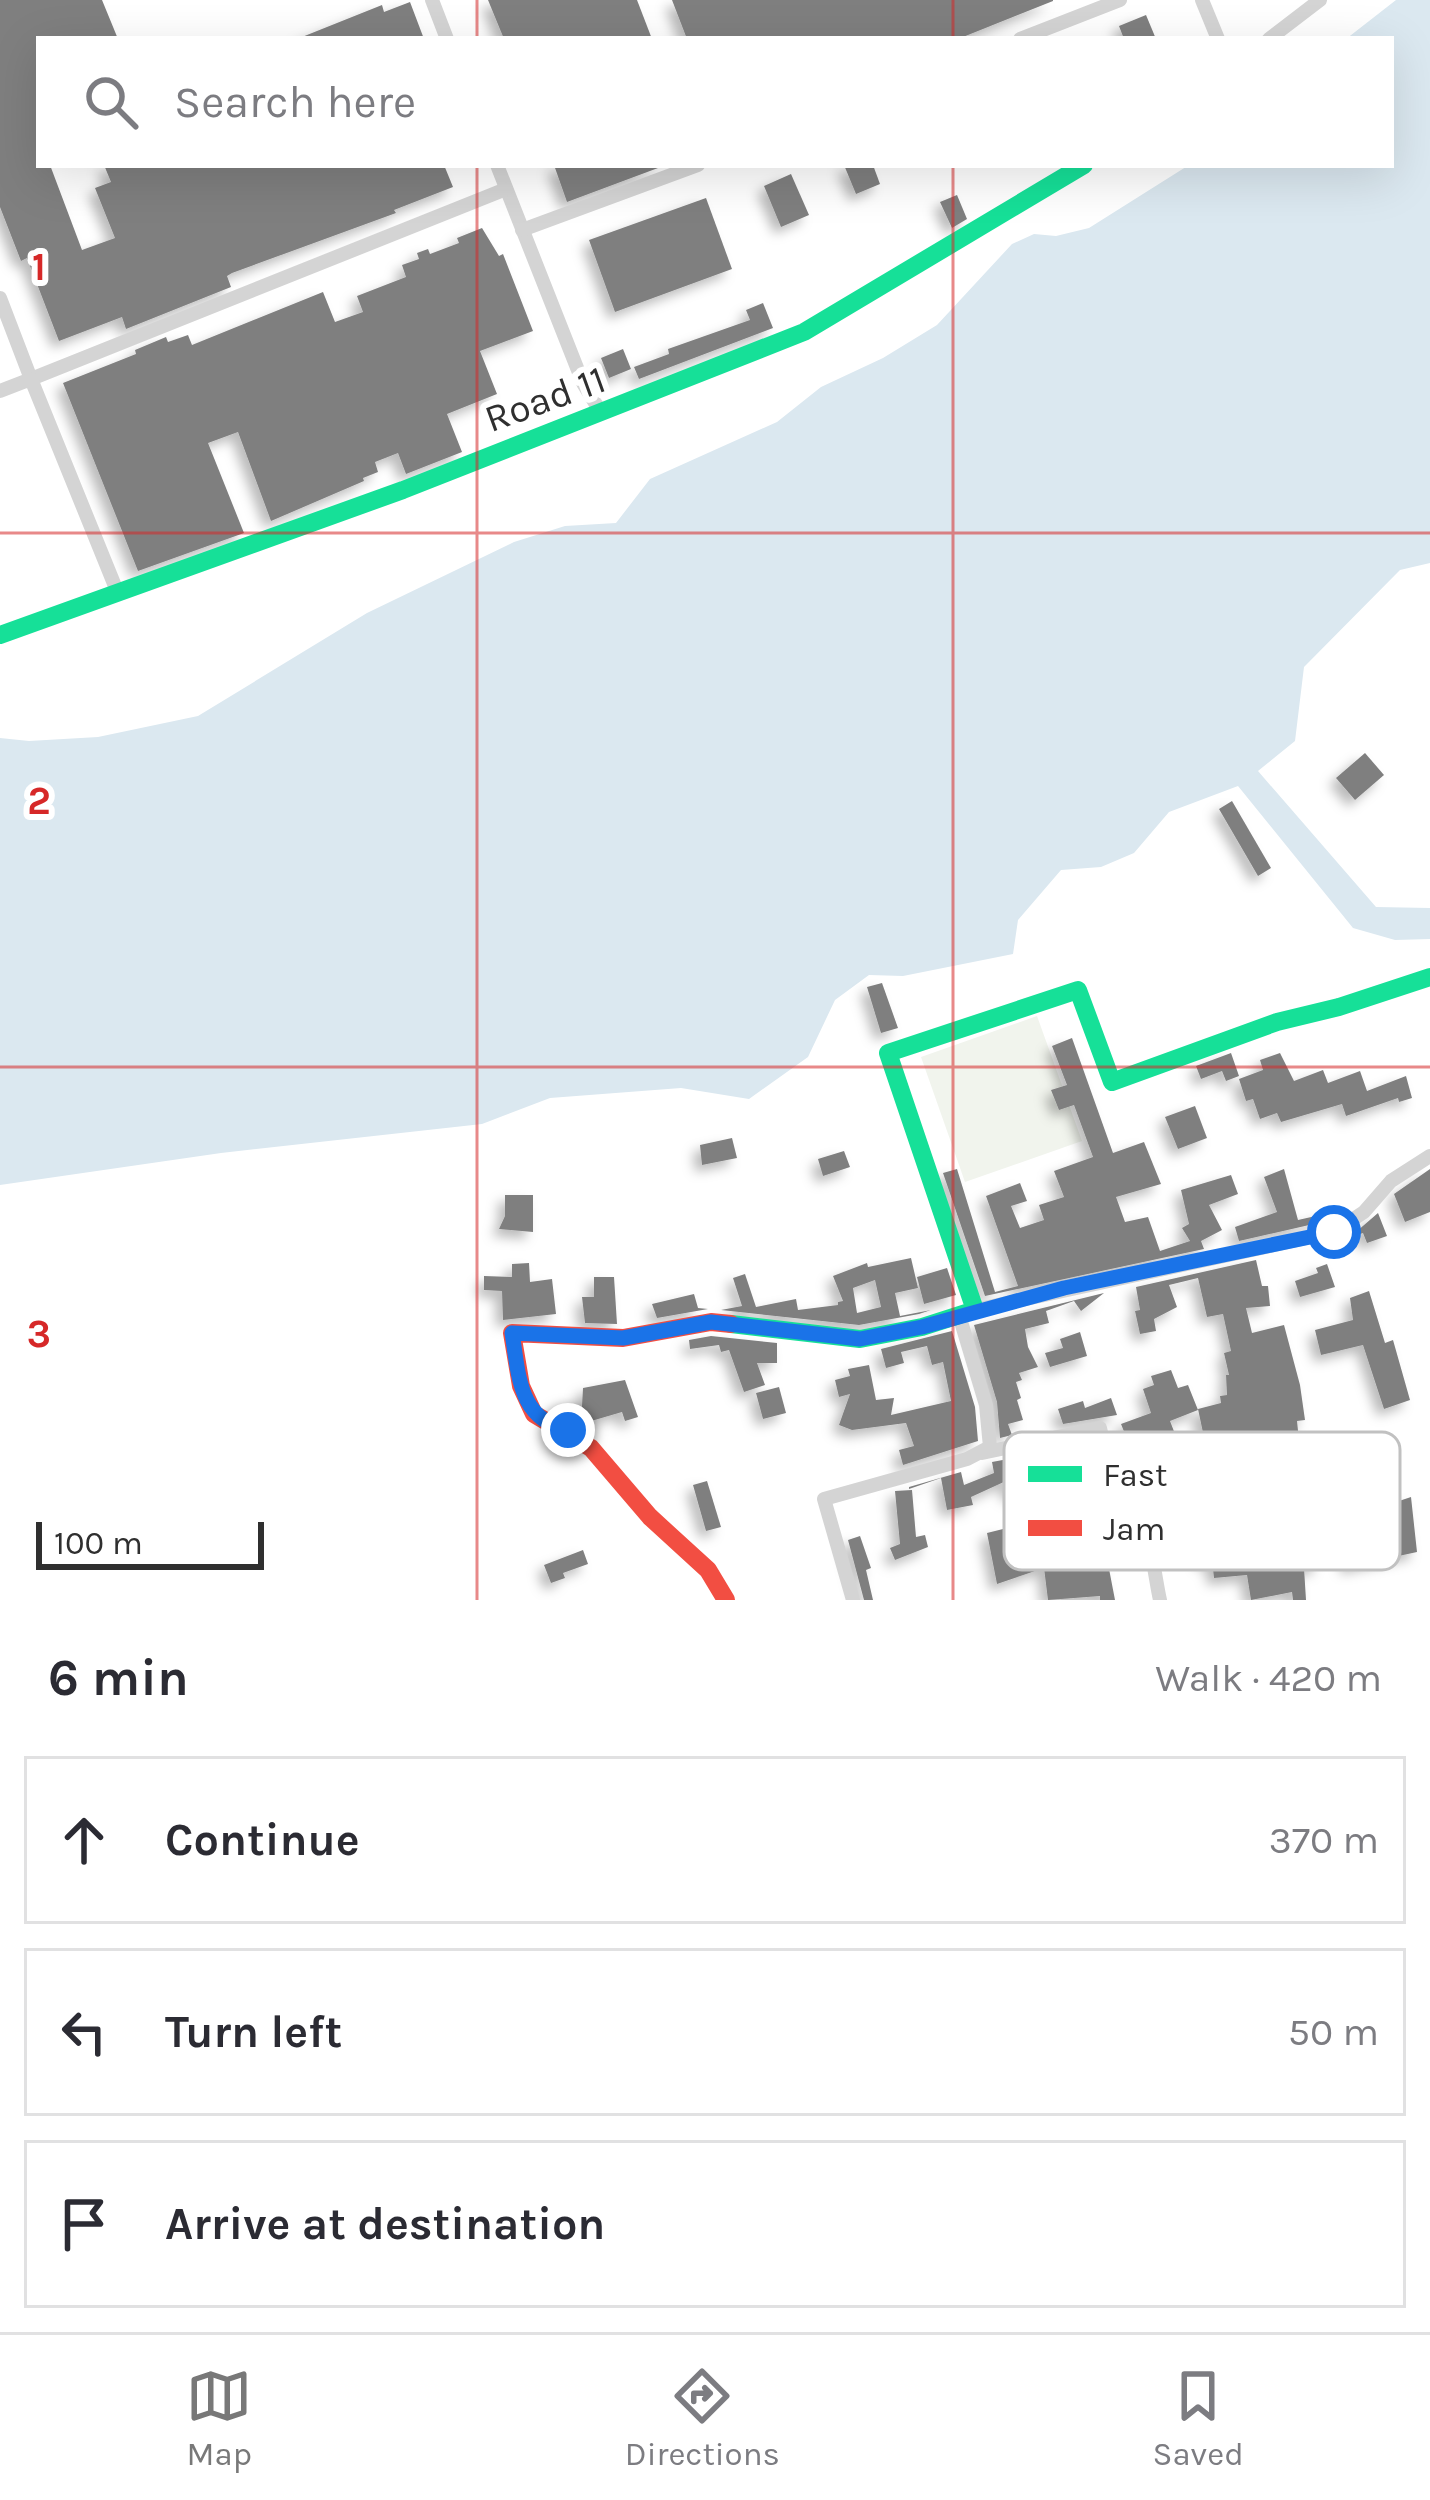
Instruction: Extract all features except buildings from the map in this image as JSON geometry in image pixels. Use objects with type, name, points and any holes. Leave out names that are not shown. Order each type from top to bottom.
[{"type":"street","points":[[431,0],[446,36]]},
{"type":"street","points":[[1028,36],[1120,0]]},
{"type":"street","points":[[1202,0],[1216,36]]},
{"type":"street","points":[[1273,36],[1320,0]]},
{"type":"street","points":[[497,168],[583,382],[600,411]]},
{"type":"street","points":[[523,230],[690,168]]},
{"type":"street","name":"Road 11","points":[[0,634],[320,521],[804,332],[1079,168]]},
{"type":"street","points":[[0,391],[506,189]]},
{"type":"street","points":[[0,298],[117,591]]},
{"type":"street","points":[[982,1453],[990,1447],[986,1405],[967,1313],[917,1131],[888,1053],[1078,990],[1112,1082],[1277,1022],[1430,977]]},
{"type":"street","points":[[726,1600],[718,1581],[686,1543],[665,1533],[640,1508],[587,1444],[568,1430],[548,1426],[531,1411],[521,1387],[512,1333],[623,1338],[711,1322],[860,1339],[1334,1232],[1364,1212],[1391,1181],[1430,1156]]},
{"type":"street","points":[[853,1600],[824,1499],[1004,1448]]},
{"type":"street","points":[[1153,1570],[1160,1600]]},
{"type":"shaded area","points":[[1396,0],[1430,0],[1430,563],[1400,570],[1304,667],[1295,741],[1258,771],[1376,907],[1430,908],[1430,939],[1395,940],[1353,928],[1238,786],[1169,812],[1134,853],[1101,867],[1061,870],[1018,920],[1013,954],[903,976],[869,975],[835,1000],[808,1057],[749,1099],[681,1088],[550,1098],[482,1124],[221,1153],[0,1185],[0,738],[98,737],[198,716],[367,613],[514,542],[565,526],[616,523],[650,479],[777,422],[821,387],[883,358],[937,325],[1012,244],[1034,234],[1056,236],[1089,228],[1184,168],[1394,168],[1394,36],[1350,36]]},
{"type":"shaded area","points":[[1037,1016],[1082,1141],[965,1182],[921,1057]]},
{"type":"traffic: fast","points":[[0,635],[403,490],[804,332],[1079,168]]},
{"type":"traffic: fast","points":[[731,1324],[860,1339],[975,1310],[888,1053],[1078,990],[1112,1082],[1277,1022],[1430,977]]},
{"type":"traffic: jam","points":[[726,1600],[708,1570],[650,1517],[591,1448],[534,1414],[521,1386],[512,1333],[623,1338],[711,1322],[731,1324]]},
{"type":"route","points":[[568,1430],[548,1426],[531,1411],[521,1387],[512,1333],[623,1338],[711,1322],[860,1339],[1064,1288],[1334,1232]]}]
